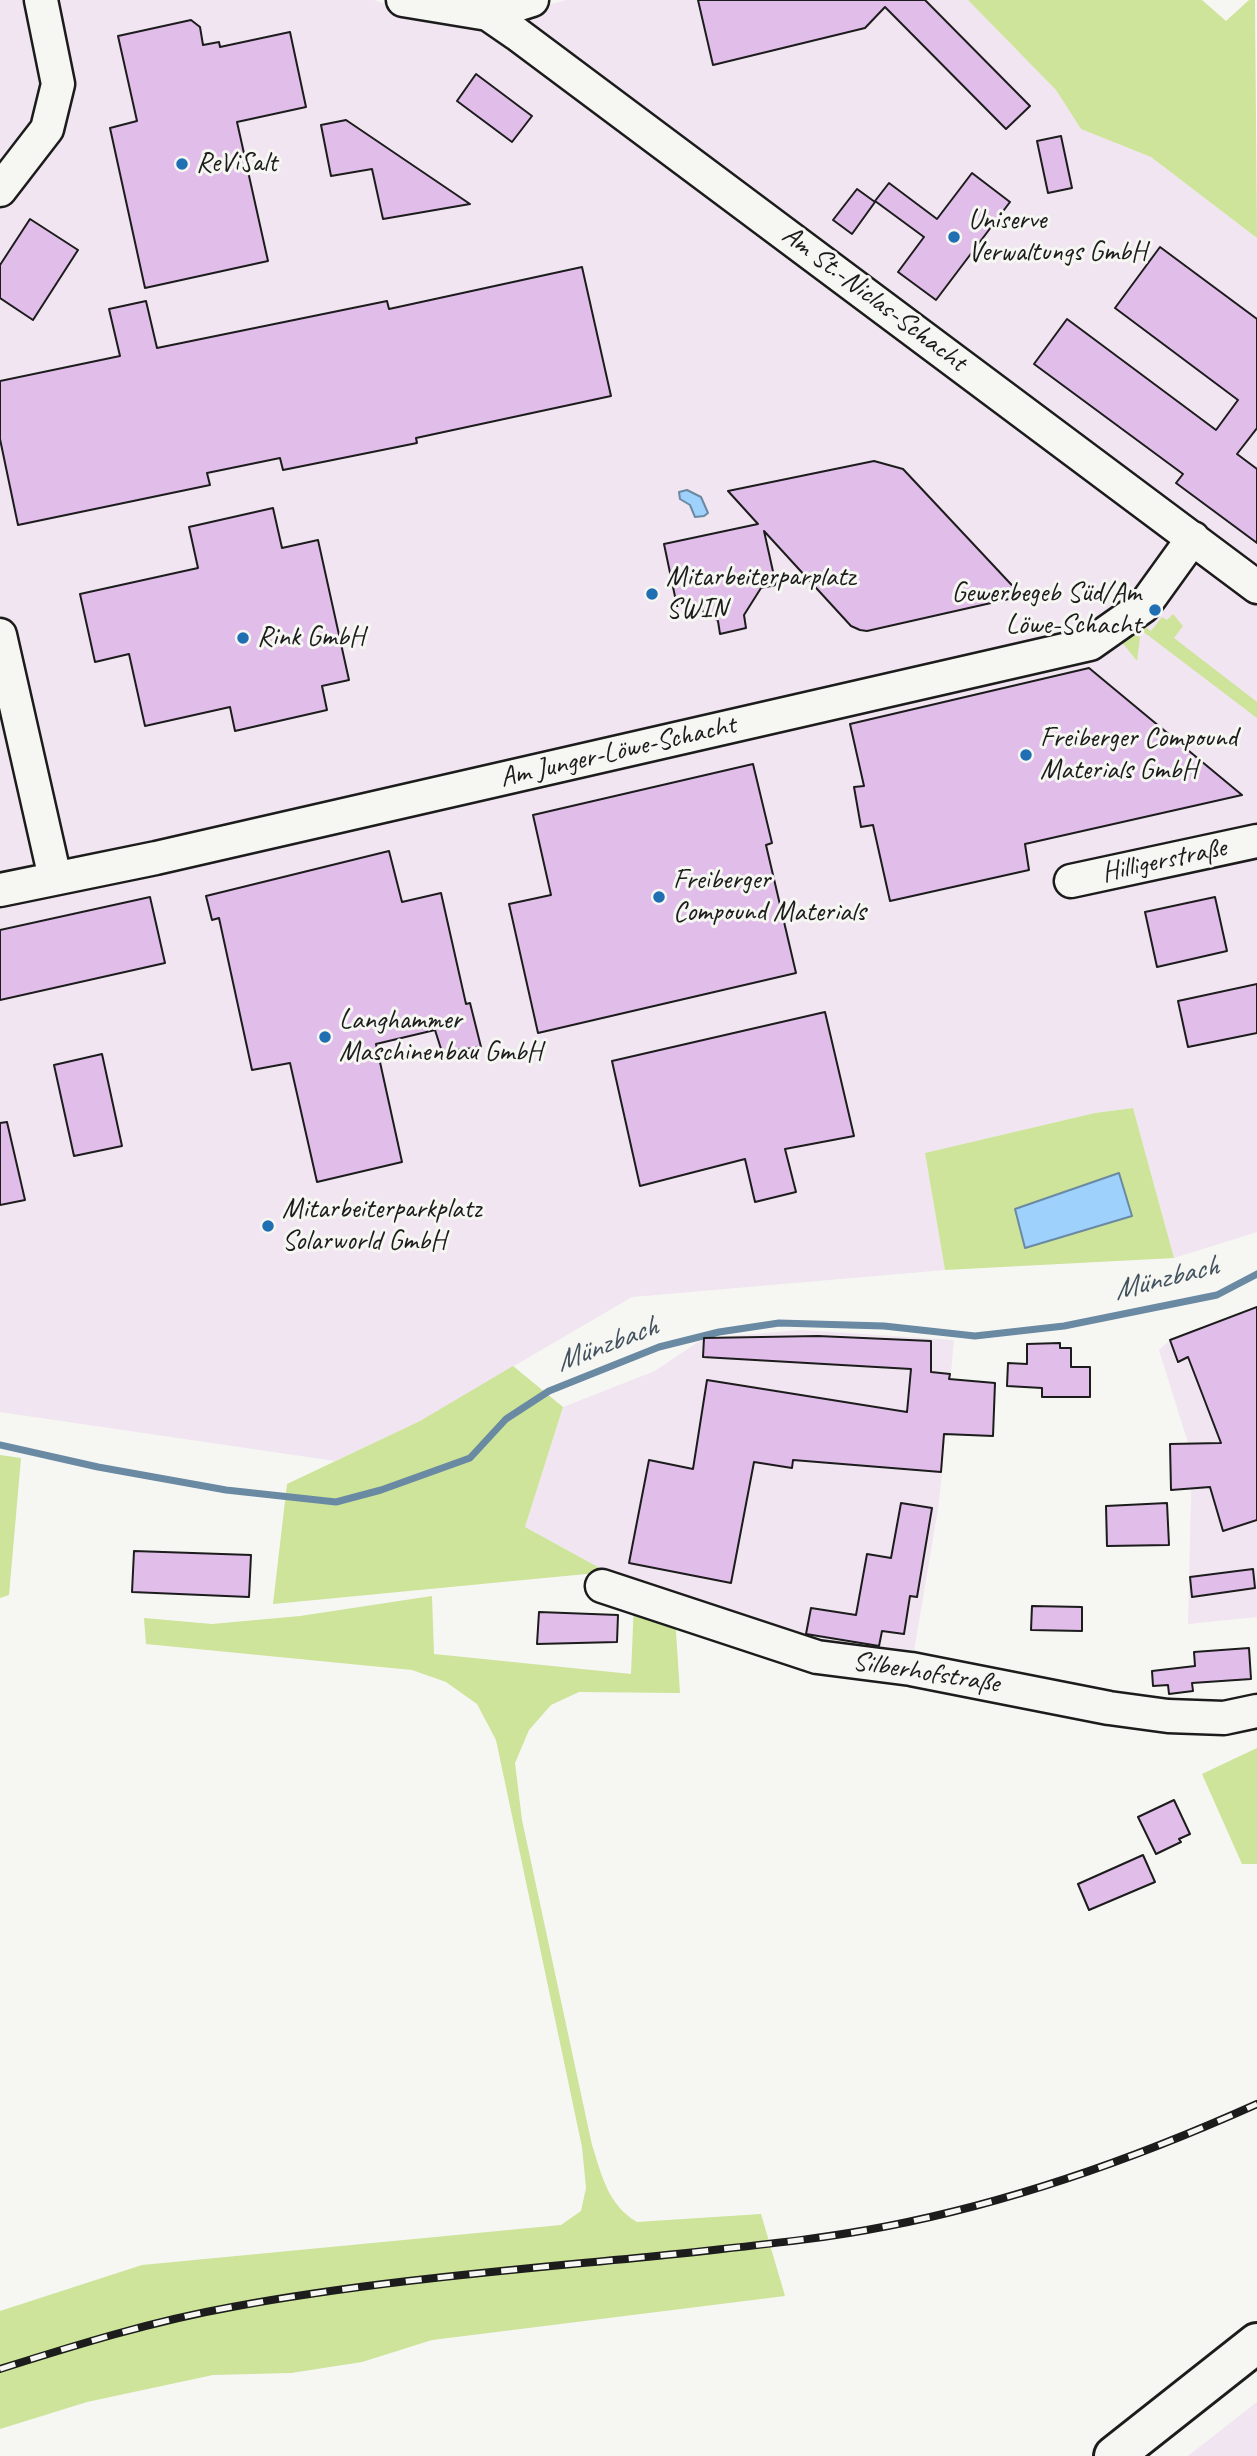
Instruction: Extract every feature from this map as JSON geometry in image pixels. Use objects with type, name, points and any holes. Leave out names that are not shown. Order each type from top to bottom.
[{"type":"main road","points":[[1114,2456],[1257,2343]]},
{"type":"street","points":[[0,190],[47,129],[58,84],[41,0]]},
{"type":"street","name":"Am St.-Niclas-Schacht","points":[[403,0],[488,15],[1257,587]]},
{"type":"street","name":"Am St.-Niclas-Schacht","points":[[488,15],[532,0]]},
{"type":"street","name":"Am Junger-Löwe-Schacht","points":[[0,890],[156,858],[1090,644],[1144,606],[1192,538]]},
{"type":"street","points":[[0,635],[55,878]]},
{"type":"street","name":"Hilligerstraße","points":[[1071,881],[1257,841]]},
{"type":"street","name":"Silberhofstraße","points":[[602,1586],[817,1657],[911,1669],[1168,1716],[1224,1718],[1257,1711]]},
{"type":"shaded area","points":[[0,0],[374,0],[385,4],[458,14],[527,11],[566,0],[968,0],[1056,90],[1081,129],[1151,157],[1257,238],[1257,1232],[1174,1258],[1133,1108],[1095,1113],[925,1153],[945,1270],[632,1297],[420,1421],[335,1461],[0,1412]]},
{"type":"shaded area","points":[[1257,1307],[1257,1617],[1188,1624],[1192,1456],[1159,1350],[1170,1340]]},
{"type":"shaded area","points":[[802,1330],[954,1340],[939,1503],[911,1669],[817,1657],[607,1572],[525,1527],[563,1407],[655,1371],[704,1338]]},
{"type":"shaded area","points":[[1257,2402],[1257,2456],[1188,2456]]},
{"type":"green space","points":[[968,0],[1202,0],[1226,21],[1249,0],[1255,0],[1257,238],[1151,157],[1081,129],[1056,90]]},
{"type":"green space","points":[[1173,614],[1183,626],[1174,638],[1257,702],[1257,718],[1141,630],[1137,661],[1121,641],[1140,623],[1151,631],[1162,617],[1167,620]]},
{"type":"green space","points":[[1133,1108],[1174,1258],[945,1270],[925,1153],[1095,1113]]},
{"type":"green space","points":[[513,1366],[563,1407],[525,1527],[607,1572],[273,1604],[287,1484],[420,1421]]},
{"type":"green space","points":[[0,1455],[21,1458],[9,1595],[0,1598]]},
{"type":"green space","points":[[432,1596],[434,1654],[631,1674],[634,1602],[675,1617],[680,1693],[579,1692],[551,1705],[529,1730],[515,1763],[522,1820],[592,2145],[607,2189],[619,2207],[637,2222],[761,2214],[785,2296],[432,2340],[362,2362],[291,2373],[213,2375],[87,2402],[0,2429],[0,2311],[142,2265],[561,2225],[581,2211],[586,2188],[582,2147],[496,1740],[477,1704],[446,1682],[412,1670],[146,1644],[144,1618],[212,1624],[300,1616]]},
{"type":"green space","points":[[1257,1748],[1257,1864],[1242,1864],[1202,1774]]},
{"type":"water","points":[[687,490],[701,497],[708,513],[695,517],[690,505],[680,499],[679,492]]},
{"type":"water","points":[[1119,1173],[1132,1216],[1025,1248],[1015,1209]]},
{"type":"building","points":[[698,0],[925,0],[1030,106],[1006,129],[885,7],[865,28],[713,65]]},
{"type":"building","name":"ReViSalt","points":[[191,20],[200,27],[203,45],[219,42],[220,47],[290,32],[306,107],[237,122],[268,261],[145,288],[110,128],[137,121],[118,36]]},
{"type":"building","points":[[476,74],[532,116],[512,142],[457,101]]},
{"type":"building","points":[[346,120],[470,204],[383,219],[372,169],[331,176],[321,125]]},
{"type":"building","points":[[1061,136],[1072,188],[1048,193],[1037,141]]},
{"type":"building","name":"Uniserve Verwaltungs GmbH","points":[[972,173],[1010,202],[936,300],[898,272],[924,237],[875,201],[889,183],[937,219]]},
{"type":"building","points":[[857,189],[875,202],[852,234],[833,220]]},
{"type":"building","points":[[30,219],[78,250],[33,320],[0,298],[0,265]]},
{"type":"building","points":[[1160,247],[1257,319],[1257,428],[1237,454],[1257,469],[1257,543],[1176,483],[1183,474],[1034,364],[1067,319],[1216,430],[1238,400],[1115,308]]},
{"type":"building","points":[[582,267],[611,396],[416,438],[417,443],[283,470],[280,458],[207,473],[210,485],[18,525],[0,439],[0,381],[120,356],[109,309],[146,301],[157,348],[387,301],[389,309]]},
{"type":"building","points":[[874,461],[903,469],[1022,596],[867,631],[860,630],[851,626],[764,531],[776,585],[761,588],[744,615],[746,628],[720,634],[718,621],[690,603],[677,606],[664,544],[758,524],[728,491]]},
{"type":"building","points":[[273,508],[282,548],[318,540],[349,680],[322,686],[327,710],[235,731],[230,707],[145,726],[129,654],[95,662],[80,594],[198,568],[189,527]]},
{"type":"building","name":"Freiberger Compound Materials GmbH","points":[[1089,668],[1242,795],[1025,844],[1029,870],[890,901],[873,825],[861,827],[854,787],[864,786],[850,724]]},
{"type":"building","name":"Freiberger Compound Materials","points":[[753,764],[772,843],[766,845],[796,973],[538,1033],[509,904],[551,895],[533,815]]},
{"type":"building","name":"Langhammer Maschinenbau GmbH","points":[[389,851],[402,902],[441,893],[466,1004],[470,1003],[481,1047],[442,1052],[435,1030],[376,1044],[402,1162],[317,1182],[290,1063],[252,1070],[219,918],[212,920],[206,896]]},
{"type":"building","points":[[150,897],[165,963],[0,1000],[0,930]]},
{"type":"building","points":[[1215,897],[1227,951],[1157,967],[1145,912]]},
{"type":"building","points":[[1257,984],[1257,1033],[1188,1047],[1178,1001]]},
{"type":"building","points":[[825,1012],[854,1136],[785,1149],[796,1192],[755,1202],[745,1159],[640,1186],[612,1061]]},
{"type":"building","points":[[102,1054],[122,1146],[74,1156],[54,1065]]},
{"type":"building","points":[[7,1122],[25,1200],[0,1205],[0,1123]]},
{"type":"building","points":[[1257,1307],[1257,1520],[1223,1531],[1210,1487],[1171,1490],[1170,1444],[1221,1443],[1188,1357],[1178,1362],[1170,1340]]},
{"type":"building","points":[[818,1336],[931,1341],[931,1372],[950,1374],[949,1379],[995,1383],[993,1436],[944,1434],[941,1472],[793,1460],[792,1468],[754,1462],[731,1583],[629,1563],[649,1460],[693,1469],[707,1380],[907,1412],[911,1369],[703,1357],[704,1338]]},
{"type":"building","points":[[1060,1343],[1060,1348],[1071,1348],[1071,1367],[1090,1367],[1090,1397],[1042,1397],[1042,1388],[1007,1386],[1008,1363],[1027,1364],[1027,1344]]},
{"type":"building","points":[[901,1503],[932,1508],[917,1597],[910,1596],[904,1634],[882,1631],[879,1646],[806,1634],[811,1608],[856,1615],[867,1554],[891,1558]]},
{"type":"building","points":[[1167,1503],[1169,1545],[1107,1546],[1106,1506]]},
{"type":"building","points":[[134,1551],[251,1555],[249,1597],[132,1592]]},
{"type":"building","points":[[1253,1569],[1255,1588],[1192,1597],[1190,1577]]},
{"type":"building","points":[[1032,1606],[1082,1607],[1082,1631],[1031,1630]]},
{"type":"building","points":[[539,1612],[618,1615],[617,1642],[537,1644]]},
{"type":"building","points":[[1249,1648],[1251,1679],[1192,1683],[1193,1691],[1169,1694],[1168,1685],[1153,1686],[1152,1671],[1195,1666],[1194,1652]]},
{"type":"building","points":[[1174,1800],[1190,1834],[1179,1839],[1181,1842],[1156,1854],[1138,1817]]},
{"type":"building","points":[[1143,1855],[1155,1882],[1089,1910],[1078,1884]]},
{"type":"waterway","name":"Münzbach","points":[[0,1445],[98,1467],[226,1490],[336,1502],[381,1490],[470,1458],[506,1419],[549,1391],[659,1347],[719,1332],[779,1323],[884,1326],[975,1336],[1064,1326],[1217,1295],[1257,1274]]},
{"type":"railway","points":[[0,2369],[144,2326],[202,2313],[342,2289],[782,2242],[936,2216],[1076,2176],[1168,2142],[1257,2104]]},
{"type":"place","name":"ReViSalt","points":[[182,164]]},
{"type":"place","name":"Uniserve Verwaltungs GmbH","points":[[954,237]]},
{"type":"place","name":"Mitarbeiterparplatz SWIN","points":[[652,594]]},
{"type":"place","name":"Gewerbegeb Süd/Am Löwe-Schacht","points":[[1155,610]]},
{"type":"place","name":"Rink GmbH","points":[[243,638]]},
{"type":"place","name":"Freiberger Compound Materials GmbH","points":[[1026,755]]},
{"type":"place","name":"Freiberger Compound Materials","points":[[659,897]]},
{"type":"place","name":"Langhammer Maschinenbau GmbH","points":[[325,1037]]},
{"type":"place","name":"Mitarbeiterparkplatz Solarworld GmbH","points":[[268,1226]]}]
